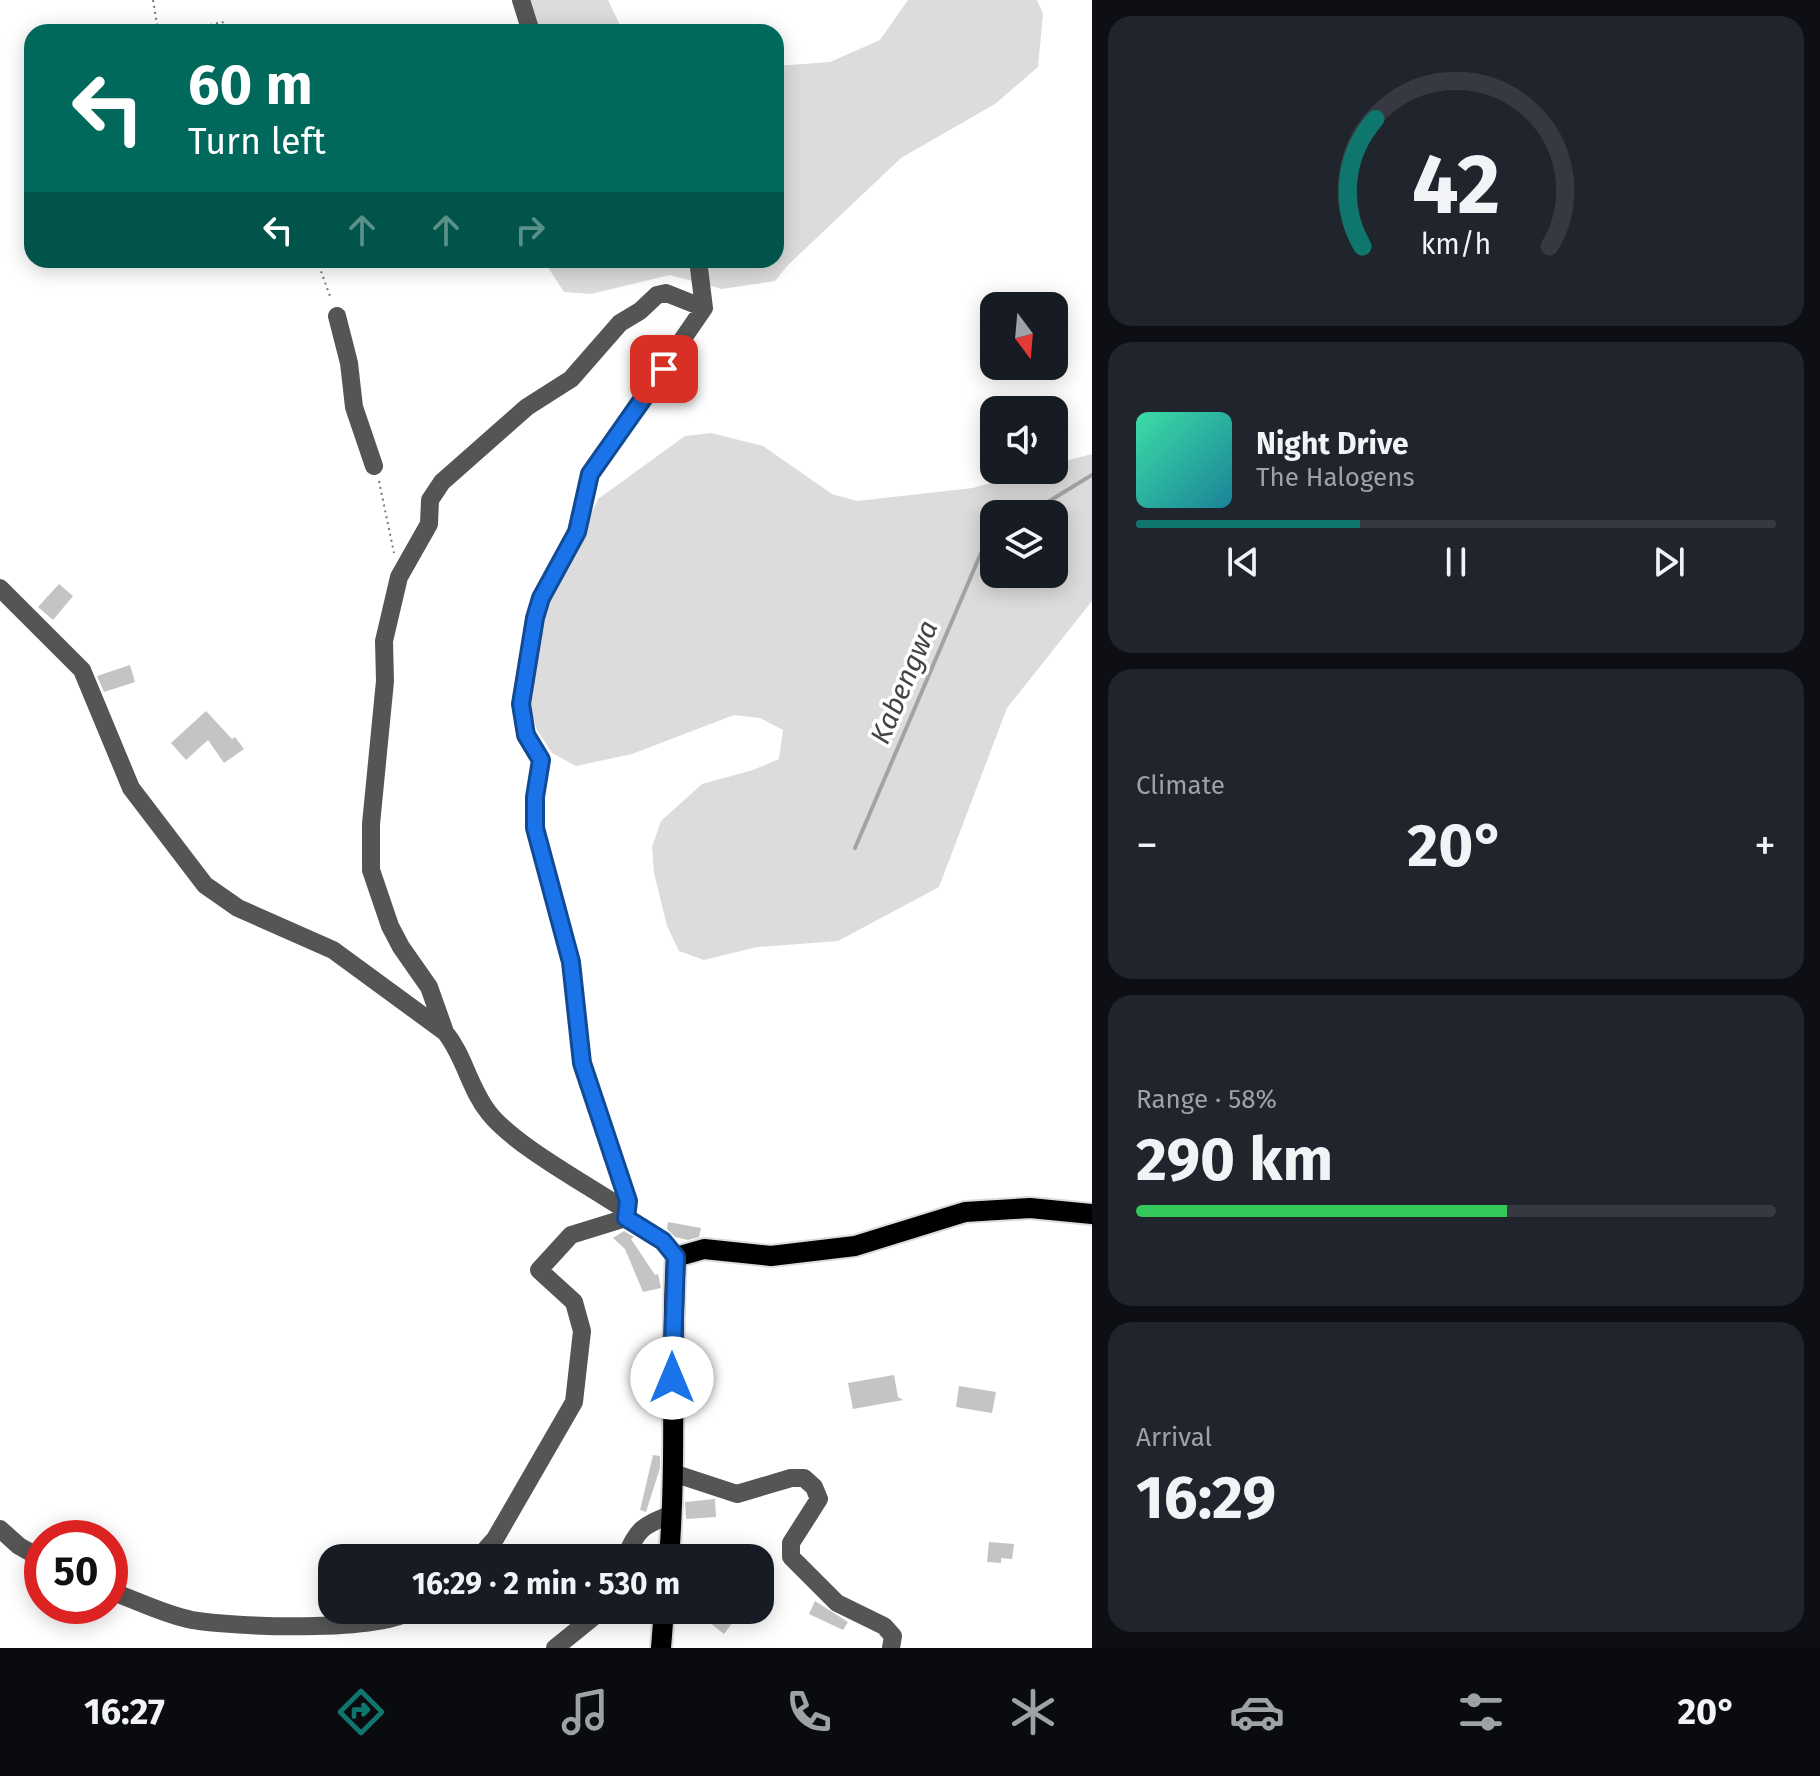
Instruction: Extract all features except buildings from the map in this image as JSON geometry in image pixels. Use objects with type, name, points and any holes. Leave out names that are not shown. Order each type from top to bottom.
[{"type":"main road","points":[[670,1544],[673,1473],[672,1314],[676,1257],[704,1249],[771,1256],[855,1246],[965,1212],[1030,1208],[1092,1214]]},
{"type":"main road","points":[[661,1648],[663,1624]]},
{"type":"street","points":[[521,0],[528,24]]},
{"type":"street","points":[[626,1214],[628,1201],[582,1063],[571,962],[535,828],[535,797],[541,760],[526,735],[521,704],[541,598],[577,532],[590,474],[704,308],[699,268]]},
{"type":"street","points":[[445,1032],[429,987],[390,926],[371,870],[371,824],[385,681],[384,641],[399,577],[429,524],[430,500],[442,482],[527,407],[571,379],[620,323],[640,311],[657,295],[666,293],[704,308]]},
{"type":"street","points":[[337,316],[349,363],[354,407],[374,466]]},
{"type":"street","points":[[0,588],[82,670],[131,788],[205,885],[238,908],[333,950],[445,1032],[459,1050],[473,1091],[506,1131],[663,1241],[676,1257]]},
{"type":"street","points":[[491,1544],[574,1402],[582,1331],[574,1302],[539,1270],[571,1235],[626,1214]]},
{"type":"street","points":[[673,1473],[737,1494],[791,1478],[804,1478],[814,1487],[819,1499],[791,1543],[791,1557],[837,1603],[884,1626],[893,1636],[891,1648]]},
{"type":"street","points":[[631,1544],[644,1525],[672,1514]]},
{"type":"street","points":[[0,1529],[24,1549]]},
{"type":"street","points":[[128,1598],[190,1620],[328,1627],[352,1624]]},
{"type":"street","points":[[555,1648],[585,1624]]},
{"type":"path","points":[[153,0],[156,24]]},
{"type":"path","points":[[320,268],[337,316]]},
{"type":"path","points":[[374,466],[399,577]]},
{"type":"shaded area","points":[[529,0],[608,0],[620,24],[534,24]]},
{"type":"shaded area","points":[[908,0],[1037,0],[1043,14],[1038,67],[995,104],[901,158],[775,281],[722,289],[670,275],[591,294],[564,292],[549,268],[784,268],[784,65],[830,62],[880,40]]},
{"type":"shaded area","points":[[711,433],[763,446],[832,494],[857,501],[987,484],[1068,484],[1068,460],[1092,454],[1092,601],[1007,708],[939,887],[838,941],[757,947],[704,960],[679,951],[667,926],[654,873],[652,847],[661,821],[702,784],[753,770],[779,759],[783,730],[760,718],[734,715],[632,754],[576,766],[552,753],[537,730],[529,704],[544,613],[598,499],[685,436]]},
{"type":"waterway","name":"Kabengwa","points":[[1051,500],[1092,475]]},
{"type":"waterway","name":"Kabengwa","points":[[855,848],[980,555]]},
{"type":"route","points":[[664,369],[590,474],[577,532],[541,598],[535,618],[521,704],[526,735],[541,760],[535,797],[535,828],[571,962],[582,1063],[628,1201],[626,1218],[663,1241],[676,1257],[672,1378]]}]
